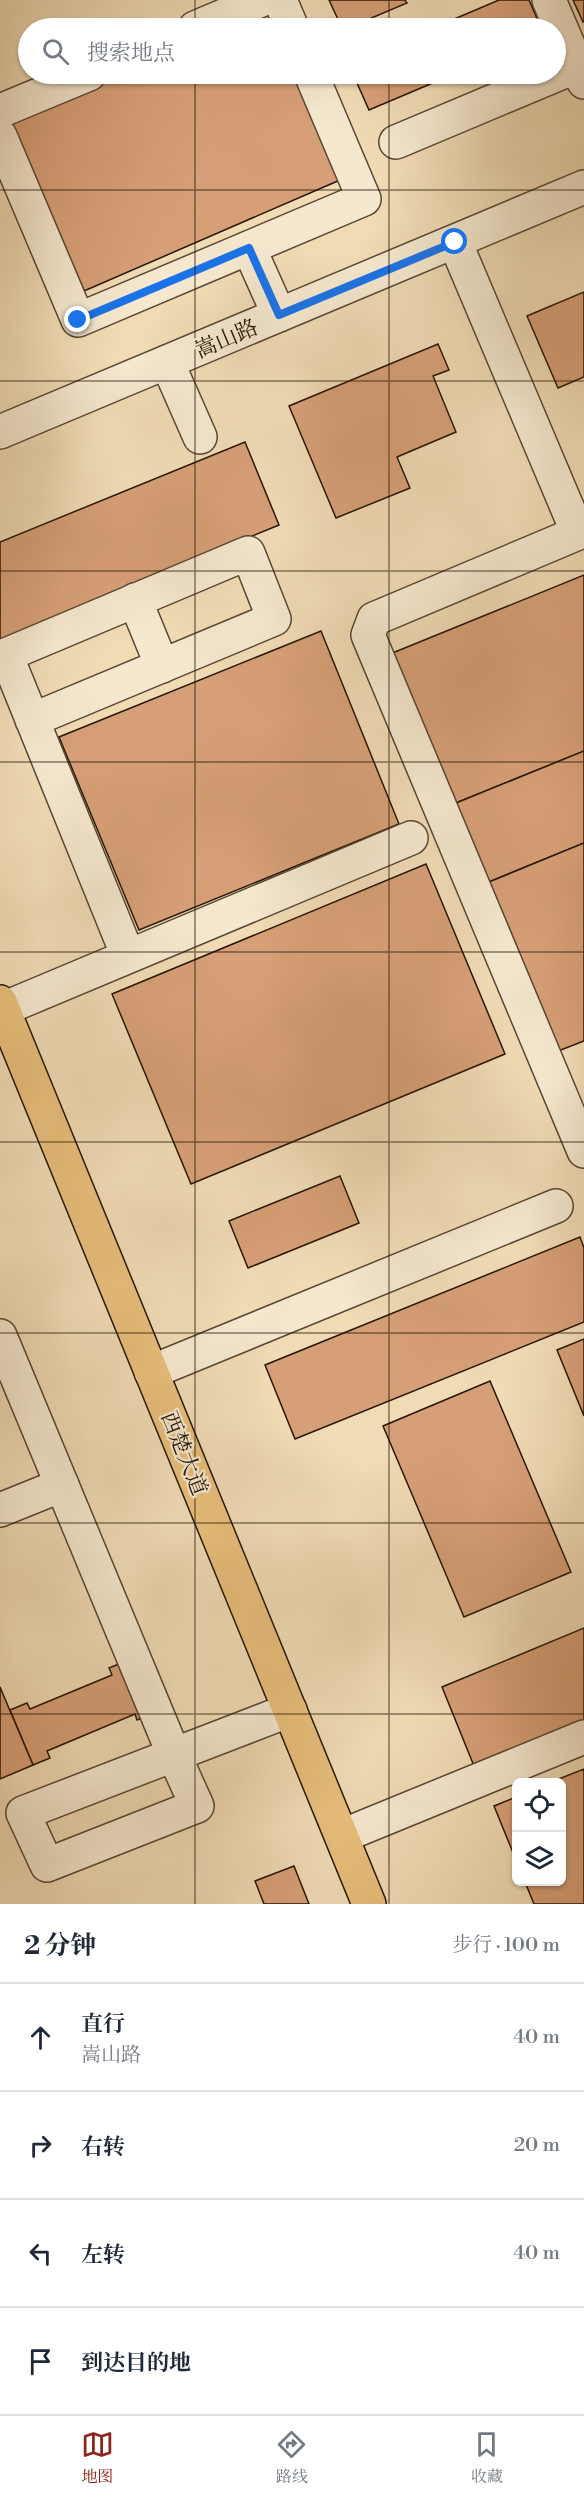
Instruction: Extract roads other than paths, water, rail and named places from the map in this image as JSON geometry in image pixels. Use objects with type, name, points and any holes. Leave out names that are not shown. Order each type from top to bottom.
[{"type":"main road","name":"西楚大道","points":[[1,1006],[369,1904]]},
{"type":"street","points":[[219,18],[261,0]]},
{"type":"street","points":[[280,0],[288,18]]},
{"type":"street","points":[[549,0],[557,18]]},
{"type":"street","points":[[566,36],[582,70],[566,76]]},
{"type":"street","points":[[0,111],[65,84]]},
{"type":"street","points":[[0,136],[78,320],[364,199],[315,84]]},
{"type":"street","points":[[396,142],[546,84]]},
{"type":"street","name":"嵩山路","points":[[0,432],[584,187]]},
{"type":"street","points":[[455,242],[578,533],[374,619],[368,635],[578,1118],[584,1151]]},
{"type":"street","points":[[249,248],[279,315]]},
{"type":"street","points":[[167,362],[200,437]]},
{"type":"street","points":[[32,720],[274,619],[248,553],[6,655],[32,720],[128,956]]},
{"type":"street","points":[[135,600],[162,666]]},
{"type":"street","points":[[1,1006],[128,956],[411,838]]},
{"type":"street","points":[[151,1372],[556,1206]]},
{"type":"street","points":[[0,1336],[174,1755],[196,1806],[47,1865],[11,1817],[174,1755],[290,1710]]},
{"type":"street","points":[[0,1510],[62,1485]]},
{"type":"street","points":[[342,1836],[584,1737]]}]
